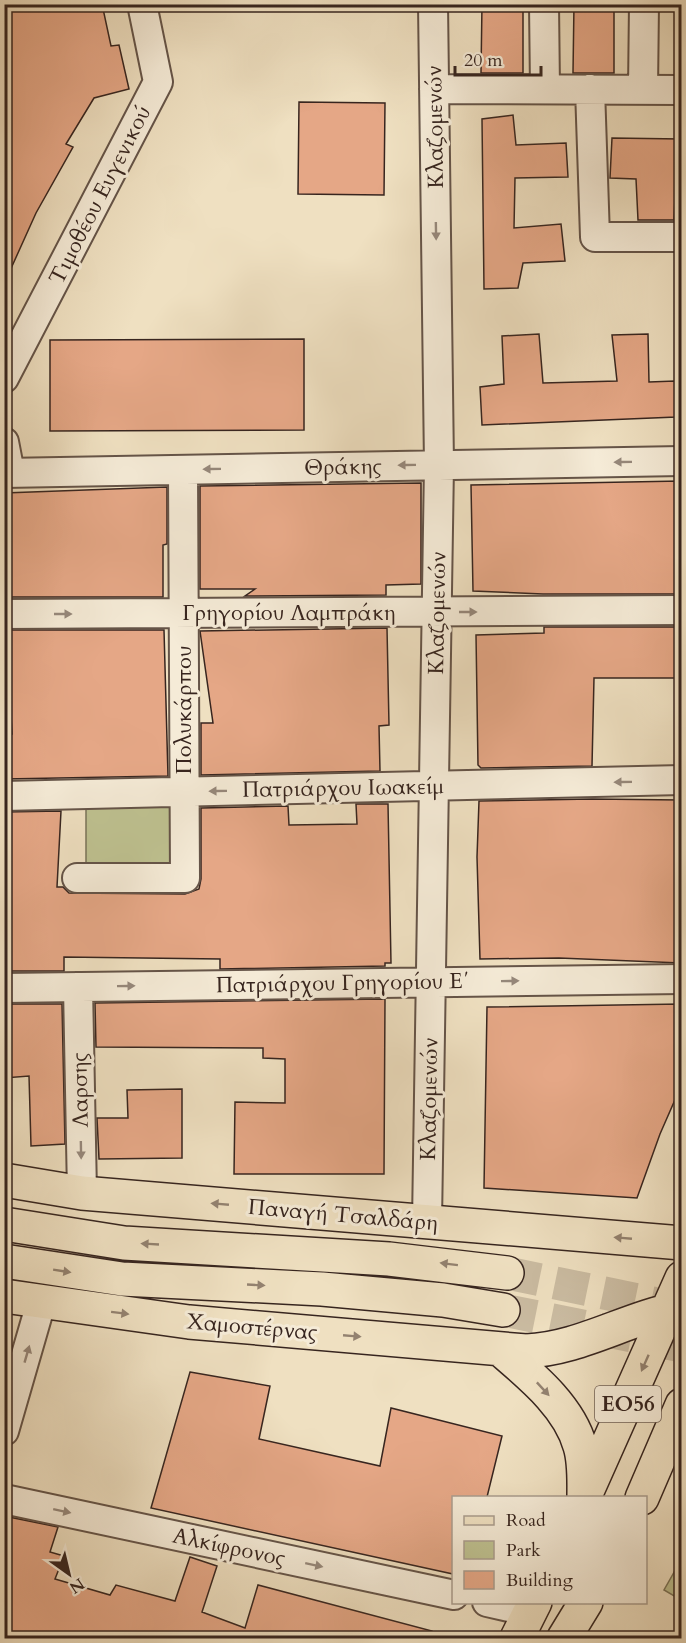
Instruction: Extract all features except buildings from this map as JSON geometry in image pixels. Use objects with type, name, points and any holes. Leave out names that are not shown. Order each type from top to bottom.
[{"type":"main road","name":"Παναγή Τσαλδάρη","points":[[4,1180],[82,1193],[681,1243]]},
{"type":"main road","points":[[4,1224],[124,1243],[389,1258],[507,1273]]},
{"type":"main road","points":[[4,1261],[122,1279],[322,1289],[443,1300],[503,1310]]},
{"type":"main road","name":"ΕΟ56","points":[[584,1496],[675,1309],[681,1278]]},
{"type":"main road","name":"Χαμοστέρνας","points":[[4,1296],[189,1322],[500,1349],[548,1350],[577,1343],[675,1309]]},
{"type":"main road","points":[[500,1349],[530,1375],[569,1422],[580,1443],[584,1461],[584,1496]]},
{"type":"main road","name":"ΕΟ56","points":[[642,1496],[681,1405]]},
{"type":"main road","points":[[564,1638],[585,1604]]},
{"type":"street","name":"Τιμοθέου Ευγενικού","points":[[4,378],[158,82],[142,4]]},
{"type":"street","name":"Κλαζομενών","points":[[427,1221],[439,465],[433,4]]},
{"type":"street","points":[[544,4],[545,89]]},
{"type":"street","points":[[643,90],[644,4]]},
{"type":"street","points":[[434,89],[681,90]]},
{"type":"street","points":[[590,90],[595,237],[681,237]]},
{"type":"street","points":[[4,442],[7,473]]},
{"type":"street","name":"Θράκης","points":[[7,473],[681,461]]},
{"type":"street","name":"Πολυκάρπου","points":[[77,878],[185,878],[183,470]]},
{"type":"street","name":"Γρηγορίου Λαμπράκη","points":[[4,615],[681,610]]},
{"type":"street","name":"Πατριάρχου Ιωακείμ","points":[[4,796],[681,780]]},
{"type":"street","name":"Πατριάρχου Γρηγορίου Ε΄","points":[[4,988],[681,979]]},
{"type":"street","name":"Λαρσης","points":[[78,987],[82,1193]]},
{"type":"street","points":[[4,1431],[41,1303]]},
{"type":"street","name":"Αλκίφρονος","points":[[4,1499],[452,1595]]},
{"type":"street","points":[[492,1604],[527,1618]]},
{"type":"green space","points":[[86,805],[175,805],[175,872],[86,872]]},
{"type":"green space","points":[[681,1560],[682,1600],[664,1590]]},
{"type":"tunnel","points":[[507,1273],[682,1309]]},
{"type":"tunnel","points":[[503,1310],[682,1346]]}]
